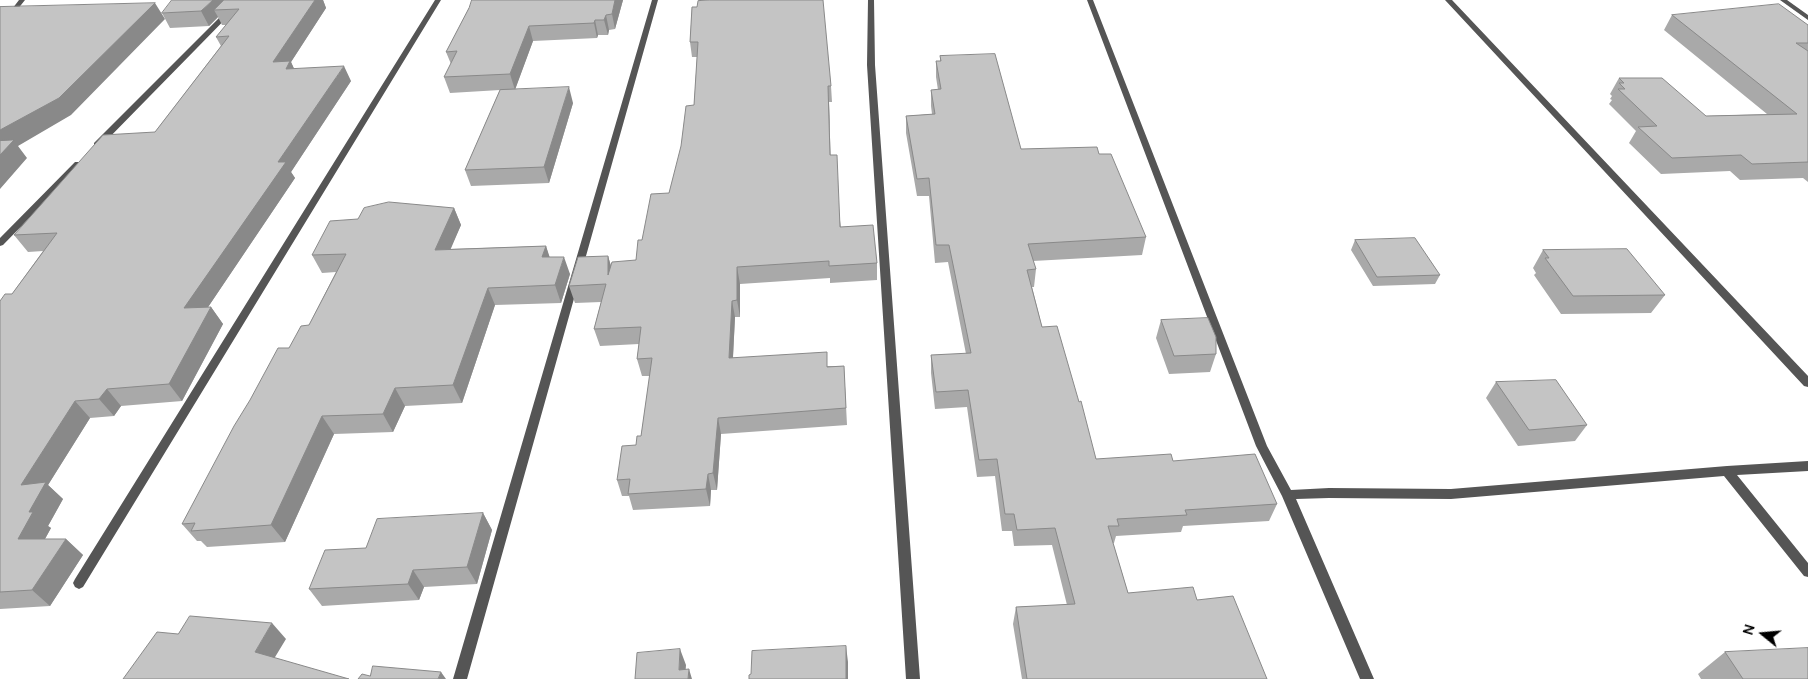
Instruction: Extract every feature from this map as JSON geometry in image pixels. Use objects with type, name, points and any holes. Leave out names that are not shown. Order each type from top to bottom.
[{"type":"street","points":[[0,22],[11,14],[22,0]]},
{"type":"street","points":[[90,153],[241,0]]},
{"type":"street","points":[[79,582],[438,0]]},
{"type":"street","points":[[460,679],[655,0]]},
{"type":"street","points":[[871,0],[871,65],[912,679]]},
{"type":"street","points":[[1090,0],[1262,446],[1288,495],[1367,679]]},
{"type":"street","points":[[1448,0],[1808,383]]},
{"type":"street","points":[[1783,0],[1808,18]]},
{"type":"street","points":[[0,243],[83,160]]},
{"type":"street","points":[[1288,495],[1329,493],[1451,494],[1808,466]]},
{"type":"street","points":[[1727,471],[1808,572]]},
{"type":"building","points":[[172,0],[213,0],[201,11],[162,13]]},
{"type":"building","points":[[224,0],[315,0],[273,62],[290,61],[286,69],[344,66],[278,162],[286,162],[184,308],[211,307],[169,384],[107,389],[99,399],[75,401],[21,485],[46,482],[29,512],[33,512],[18,539],[66,539],[32,590],[0,592],[0,301],[5,294],[12,294],[57,233],[14,235],[103,135],[155,132],[229,36],[216,37],[239,9],[214,10]]},
{"type":"building","points":[[472,0],[615,0],[612,14],[606,15],[604,20],[595,20],[594,23],[529,26],[510,74],[444,77],[457,51],[446,52]]},
{"type":"building","points":[[823,0],[831,86],[828,86],[830,155],[837,155],[840,227],[873,225],[877,263],[829,266],[829,261],[737,267],[737,300],[732,301],[729,358],[827,352],[827,367],[844,366],[846,408],[718,418],[713,473],[708,474],[706,489],[628,494],[630,479],[617,480],[622,446],[636,445],[637,436],[641,436],[652,358],[637,359],[641,327],[594,329],[606,284],[569,286],[578,257],[608,256],[608,275],[612,262],[636,260],[638,240],[642,240],[651,194],[669,193],[681,146],[686,106],[694,105],[698,42],[690,42],[692,7],[697,7],[698,1]]},
{"type":"building","points":[[155,3],[59,98],[0,130],[0,7]]},
{"type":"building","points":[[1779,4],[1808,25],[1808,43],[1796,43],[1808,51],[1808,162],[1752,164],[1741,155],[1672,158],[1638,127],[1657,126],[1618,89],[1625,89],[1619,83],[1624,83],[1619,78],[1662,78],[1706,116],[1797,114],[1672,15]]},
{"type":"building","points":[[995,54],[1021,149],[1097,147],[1099,154],[1111,154],[1146,237],[1028,244],[1036,269],[1027,270],[1042,327],[1057,326],[1079,402],[1081,401],[1096,459],[1171,454],[1173,461],[1255,454],[1277,504],[1185,510],[1187,515],[1117,519],[1119,526],[1108,526],[1128,593],[1193,587],[1197,600],[1233,596],[1267,679],[1027,679],[1016,607],[1075,604],[1055,528],[1017,530],[1014,514],[1005,514],[997,459],[979,460],[968,390],[936,392],[931,355],[971,353],[949,245],[936,245],[929,178],[917,179],[906,116],[935,114],[931,90],[941,89],[936,61],[941,61],[940,56]]},
{"type":"building","points":[[569,87],[544,167],[465,170],[500,90]]},
{"type":"building","points":[[14,140],[0,155],[0,141]]},
{"type":"building","points":[[389,202],[454,208],[435,250],[546,246],[542,257],[564,257],[555,285],[488,288],[453,385],[395,388],[383,414],[322,416],[271,525],[191,531],[195,523],[182,524],[234,426],[278,348],[289,348],[301,326],[309,325],[346,254],[312,255],[330,221],[358,219],[364,208]]},
{"type":"building","points":[[1415,238],[1440,275],[1377,277],[1355,240]]},
{"type":"building","points":[[1627,249],[1665,295],[1573,296],[1545,258],[1549,258],[1543,250]]},
{"type":"building","points":[[1208,318],[1216,337],[1216,354],[1174,356],[1161,320]]},
{"type":"building","points":[[1556,380],[1587,425],[1529,430],[1496,382]]},
{"type":"building","points":[[483,513],[467,567],[413,570],[408,584],[309,589],[325,550],[366,548],[377,519]]},
{"type":"building","points":[[190,616],[272,623],[255,652],[349,679],[123,679],[157,632],[178,634]]},
{"type":"building","points":[[846,646],[846,679],[749,679],[752,651]]},
{"type":"building","points":[[1808,648],[1808,679],[1743,679],[1725,652]]},
{"type":"building","points":[[680,649],[679,670],[689,669],[688,679],[635,679],[637,653]]},
{"type":"building","points":[[373,666],[441,672],[438,679],[358,679],[362,674],[370,676]]}]
